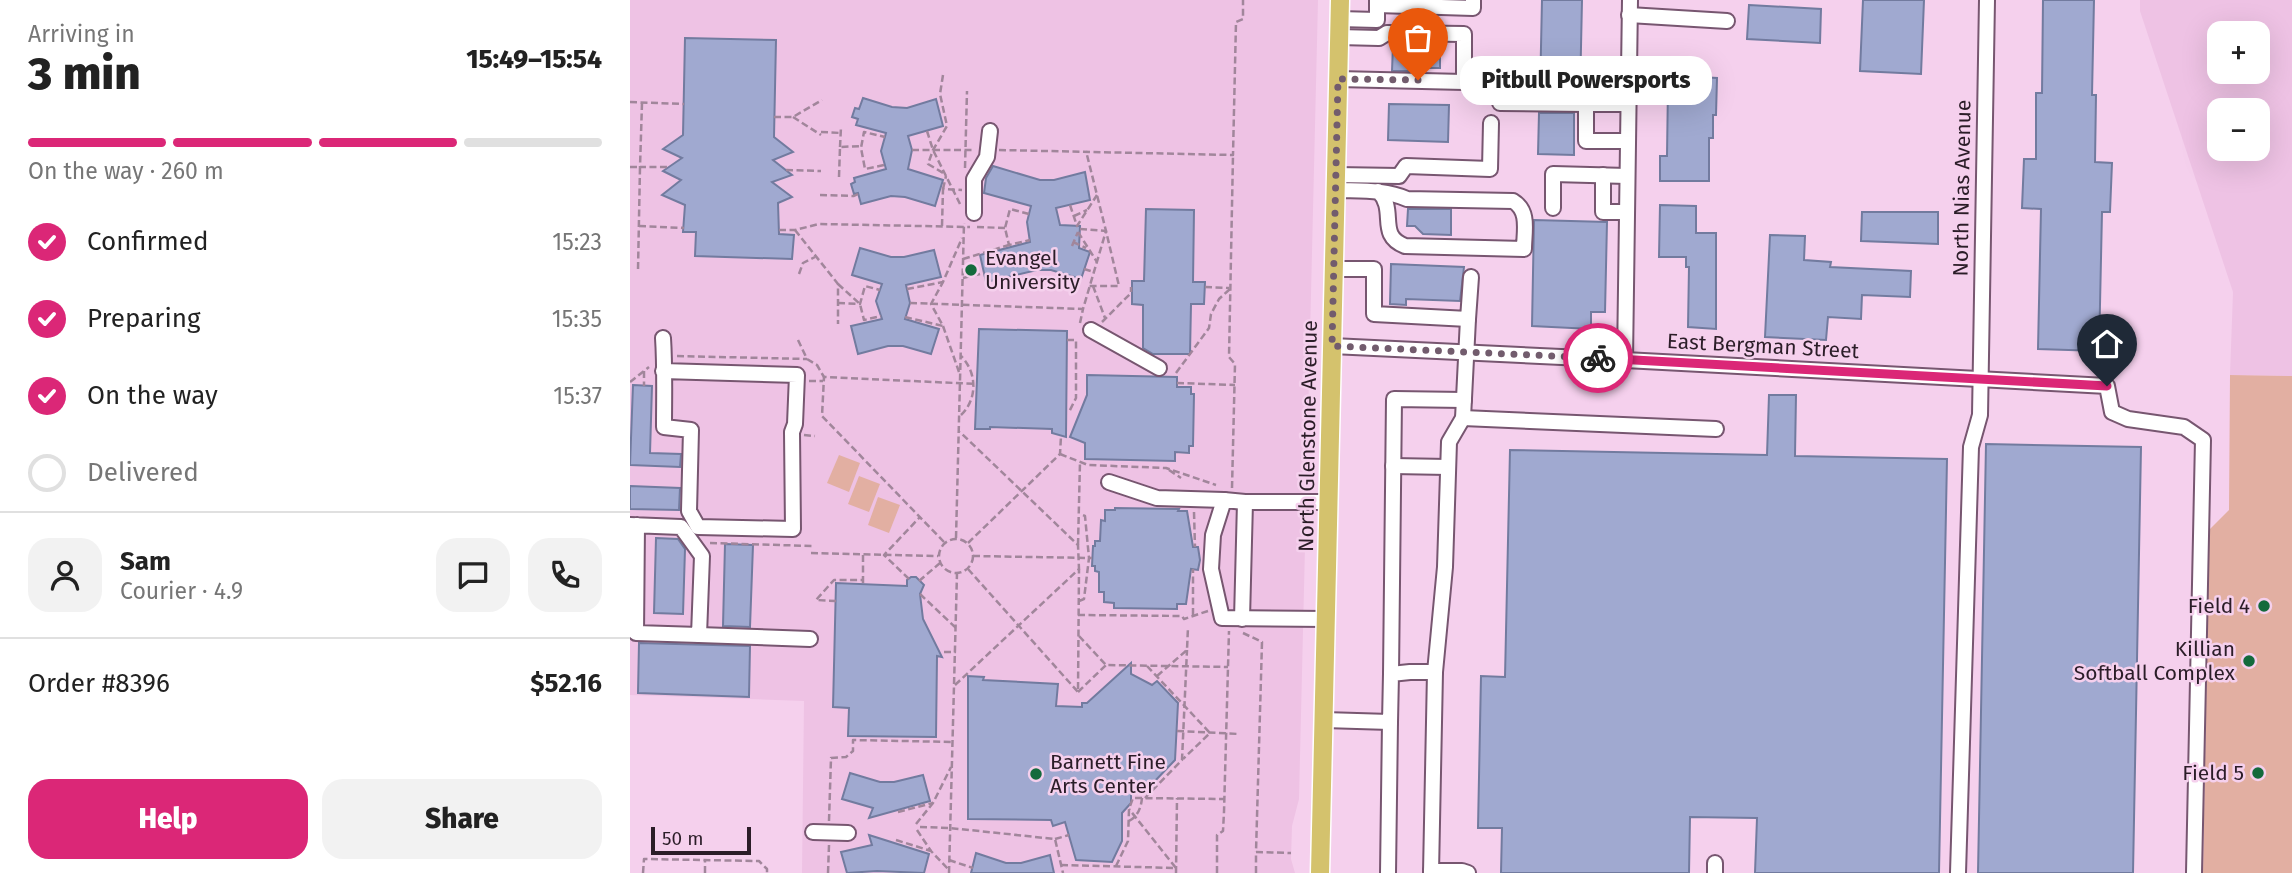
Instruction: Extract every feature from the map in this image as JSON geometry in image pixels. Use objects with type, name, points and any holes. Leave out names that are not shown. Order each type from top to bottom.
[{"type":"main road","name":"North Glenstone Avenue","points":[[1320,873],[1340,0]]},
{"type":"street","name":"North Nias Avenue","points":[[1958,873],[1971,447],[1980,415],[1987,0]]},
{"type":"street","points":[[1339,28],[1377,20],[1377,3],[1466,3]]},
{"type":"street","points":[[1625,359],[1629,7],[1727,22]]},
{"type":"street","points":[[1338,79],[1464,82],[1464,34],[1387,33],[1380,38],[1339,28]]},
{"type":"street","points":[[1500,79],[1500,103],[1628,104]]},
{"type":"street","points":[[1586,104],[1586,141],[1628,141]]},
{"type":"street","points":[[1336,182],[1399,176],[1406,166],[1490,169],[1491,123]]},
{"type":"street","points":[[967,215],[974,179],[987,157],[990,131]]},
{"type":"street","points":[[1553,208],[1553,174],[1627,176]]},
{"type":"street","points":[[1603,175],[1603,212],[1627,212]]},
{"type":"street","points":[[1336,182],[1393,193],[1407,199],[1513,201],[1521,206],[1524,213],[1524,249],[1405,246],[1396,243],[1390,236],[1385,198],[1378,191]]},
{"type":"street","points":[[1334,269],[1374,269],[1374,314],[1468,319]]},
{"type":"street","points":[[1468,873],[1431,872],[1435,672],[1445,567],[1449,442],[1463,418],[1471,277]]},
{"type":"street","points":[[1091,330],[1159,368]]},
{"type":"street","points":[[663,338],[664,427],[691,430],[689,512],[698,527],[793,529],[792,432],[795,424],[797,375],[664,364]]},
{"type":"street","name":"East Bergman Street","points":[[1332,346],[1625,359],[2107,386],[2112,412],[2128,419],[2185,427],[2203,440],[2194,873]]},
{"type":"street","points":[[1388,873],[1394,399],[1464,400]]},
{"type":"street","points":[[1463,418],[1716,429]]},
{"type":"street","points":[[1393,466],[1448,467]]},
{"type":"street","points":[[1109,482],[1157,499],[1228,495],[1245,502],[1329,502]]},
{"type":"street","points":[[1228,495],[1213,535],[1212,569],[1222,618],[1242,626],[1327,620]]},
{"type":"street","points":[[1242,626],[1245,502]]},
{"type":"street","points":[[699,635],[702,556],[681,527],[633,525],[636,633],[810,639]]},
{"type":"street","points":[[1391,674],[1435,672]]},
{"type":"street","points":[[1324,720],[1390,722]]},
{"type":"street","points":[[813,832],[848,833]]},
{"type":"path","points":[[912,150],[1233,155],[1236,22],[1243,19],[1243,0]]},
{"type":"path","points":[[943,75],[940,94],[947,125],[928,164],[945,174]]},
{"type":"path","points":[[965,176],[967,91]]},
{"type":"path","points":[[774,117],[793,117],[804,113],[822,100]]},
{"type":"path","points":[[630,102],[684,104]]},
{"type":"path","points":[[638,270],[642,103]]},
{"type":"path","points":[[803,124],[804,113]]},
{"type":"path","points":[[793,117],[821,134],[841,132]]},
{"type":"path","points":[[839,177],[841,127]]},
{"type":"path","points":[[927,131],[933,150],[967,215],[964,227],[956,538]]},
{"type":"path","points":[[884,165],[865,169],[862,146],[864,132],[885,137]]},
{"type":"path","points":[[840,147],[862,146]]},
{"type":"path","points":[[1086,151],[1119,286],[1091,286]]},
{"type":"path","points":[[630,167],[668,167]]},
{"type":"path","points":[[786,170],[821,170]]},
{"type":"path","points":[[942,226],[945,174]]},
{"type":"path","points":[[943,189],[965,190],[965,195]]},
{"type":"path","points":[[820,195],[858,194]]},
{"type":"path","points":[[1070,205],[1077,226],[1097,195]]},
{"type":"path","points":[[1009,245],[1005,228],[1010,209],[1029,214]]},
{"type":"path","points":[[1074,216],[1088,209]]},
{"type":"path","points":[[779,230],[794,230],[820,224],[1005,228]]},
{"type":"path","points":[[639,226],[684,228]]},
{"type":"path","points":[[1080,229],[1106,231]]},
{"type":"path","points":[[794,230],[838,284],[860,304]]},
{"type":"path","points":[[910,303],[1083,309],[1106,231]]},
{"type":"path","points":[[1089,249],[1073,244],[1078,232],[1089,249],[1097,262]]},
{"type":"path","points":[[931,304],[964,235]]},
{"type":"path","points":[[963,259],[1030,240]]},
{"type":"path","points":[[799,274],[803,263],[815,257]]},
{"type":"path","points":[[1084,269],[1094,272]]},
{"type":"path","points":[[963,278],[984,273]]},
{"type":"path","points":[[907,289],[943,282]]},
{"type":"path","points":[[838,284],[838,324]]},
{"type":"path","points":[[880,290],[864,286],[860,304],[864,320],[881,316]]},
{"type":"path","points":[[1091,286],[1105,318]]},
{"type":"path","points":[[1067,340],[1076,340],[1091,330],[1131,293],[1132,287]]},
{"type":"path","points":[[1176,373],[1209,328],[1219,299],[1230,289],[1205,287]]},
{"type":"path","points":[[838,303],[860,304]]},
{"type":"path","points":[[931,304],[943,326],[961,377]]},
{"type":"path","points":[[905,317],[943,326]]},
{"type":"path","points":[[798,340],[807,359]]},
{"type":"path","points":[[1069,412],[1076,397],[1076,340]]},
{"type":"path","points":[[960,417],[970,404],[975,384],[971,368],[961,356]]},
{"type":"path","points":[[630,382],[644,371],[664,364],[807,359],[817,365],[824,377],[822,416],[944,542]]},
{"type":"path","points":[[644,371],[644,386]]},
{"type":"path","points":[[824,377],[975,384]]},
{"type":"path","points":[[1177,383],[1235,385]]},
{"type":"path","points":[[960,432],[1078,545]]},
{"type":"path","points":[[968,543],[1060,454],[1061,436]]},
{"type":"path","points":[[1060,454],[1088,465],[1166,468],[1228,495]]},
{"type":"path","points":[[1078,692],[1080,462]]},
{"type":"path","points":[[1166,468],[1181,478]]},
{"type":"path","points":[[1195,547],[1194,508],[1199,508]]},
{"type":"path","points":[[1079,601],[1084,599],[1091,558],[1085,516],[1080,514]]},
{"type":"path","points":[[884,555],[920,517]]},
{"type":"path","points":[[956,538],[968,543],[973,556],[968,569],[957,573],[946,570],[938,556],[944,542],[956,538]]},
{"type":"path","points":[[692,542],[811,546]]},
{"type":"path","points":[[811,553],[938,556]]},
{"type":"path","points":[[836,601],[816,600],[834,580],[863,581],[863,554]]},
{"type":"path","points":[[884,555],[909,579]]},
{"type":"path","points":[[973,556],[1091,558]]},
{"type":"path","points":[[919,581],[940,563]]},
{"type":"path","points":[[968,569],[1078,692]]},
{"type":"path","points":[[955,685],[1079,569]]},
{"type":"path","points":[[1193,569],[1193,615]]},
{"type":"path","points":[[949,871],[957,573]]},
{"type":"path","points":[[920,594],[956,628]]},
{"type":"path","points":[[1078,615],[1182,616],[1184,620],[1212,610],[1210,603]]},
{"type":"path","points":[[1242,626],[1262,642],[1256,873]]},
{"type":"path","points":[[1182,760],[1188,627]]},
{"type":"path","points":[[1078,635],[1106,665]]},
{"type":"path","points":[[1157,676],[1187,650]]},
{"type":"path","points":[[944,652],[956,652]]},
{"type":"path","points":[[1078,692],[1106,665],[1228,667]]},
{"type":"path","points":[[1147,666],[1210,733]]},
{"type":"path","points":[[1177,731],[1239,734]]},
{"type":"path","points":[[1129,821],[1135,817],[1143,798],[1210,733]]},
{"type":"path","points":[[828,873],[831,758],[846,757],[853,751],[853,740],[953,742]]},
{"type":"path","points":[[916,824],[933,803],[952,765]]},
{"type":"path","points":[[1116,866],[1128,841],[1129,809],[1133,797],[1225,799]]},
{"type":"path","points":[[1176,871],[1177,798]]},
{"type":"path","points":[[898,812],[933,803]]},
{"type":"path","points":[[1129,809],[1176,871]]},
{"type":"path","points":[[949,871],[931,851],[919,829],[950,828],[1055,839],[1069,835]]},
{"type":"path","points":[[1055,839],[1063,873]]},
{"type":"path","points":[[896,840],[931,851]]},
{"type":"path","points":[[1256,852],[1291,853]]},
{"type":"path","points":[[643,873],[644,859],[759,861],[767,869],[767,873]]},
{"type":"path","points":[[705,860],[705,873]]},
{"type":"path","points":[[949,860],[972,868]]},
{"type":"path","points":[[1061,865],[1176,871]]},
{"type":"shaded area","name":"Evangel University","points":[[630,0],[1318,0],[1299,799],[1292,826],[1291,859],[1295,873],[802,873],[804,701],[630,695]]},
{"type":"shaded area","points":[[2140,0],[2292,0],[2292,376],[2230,375],[2233,292],[2140,11]]},
{"type":"shaded area","name":"Killian Softball Complex","points":[[2230,375],[2292,376],[2292,873],[2203,873],[2209,530],[2229,510]]},
{"type":"shaded area","points":[[839,455],[860,463],[849,492],[827,483]]},
{"type":"shaded area","points":[[859,476],[880,484],[869,512],[848,504]]},
{"type":"shaded area","points":[[878,497],[900,505],[889,533],[868,525]]},
{"type":"building","points":[[1542,0],[1582,0],[1580,94],[1540,94]]},
{"type":"building","points":[[1863,0],[1924,0],[1921,74],[1860,71]]},
{"type":"building","points":[[2043,0],[2094,0],[2092,95],[2096,95],[2095,162],[2112,163],[2110,212],[2102,212],[2099,351],[2038,349],[2041,209],[2022,208],[2024,159],[2036,159],[2036,93],[2042,93]]},
{"type":"building","points":[[1749,5],[1821,9],[1820,43],[1747,39]]},
{"type":"building","points":[[685,38],[776,40],[774,137],[793,152],[773,160],[792,175],[772,182],[792,197],[778,203],[779,234],[794,235],[792,259],[695,256],[696,232],[683,232],[685,205],[662,195],[681,180],[663,171],[682,158],[663,149],[683,135]]},
{"type":"building","points":[[1393,45],[1440,45],[1440,68],[1392,71]]},
{"type":"building","points":[[1699,77],[1717,78],[1713,138],[1709,138],[1709,181],[1660,181],[1660,156],[1667,156],[1668,85],[1699,86]]},
{"type":"building","points":[[863,98],[892,107],[907,108],[936,99],[943,126],[908,136],[912,150],[908,169],[943,180],[935,206],[905,197],[891,196],[861,204],[858,193],[854,194],[851,184],[855,182],[854,178],[886,169],[881,151],[886,133],[856,125],[858,119],[852,117]]},
{"type":"building","points":[[1389,104],[1449,105],[1448,142],[1388,140]]},
{"type":"building","points":[[1539,113],[1574,113],[1574,155],[1538,154]]},
{"type":"building","points":[[993,166],[1040,180],[1054,180],[1085,172],[1090,200],[1056,208],[1060,225],[1080,226],[1079,248],[1090,252],[1081,279],[1051,270],[1037,270],[986,282],[980,255],[1030,242],[1027,222],[1031,206],[984,193],[986,178]]},
{"type":"building","points":[[1660,205],[1696,206],[1696,233],[1716,233],[1716,329],[1688,327],[1689,267],[1686,267],[1686,257],[1659,257]]},
{"type":"building","points":[[1146,209],[1194,210],[1193,282],[1205,282],[1204,304],[1191,304],[1190,354],[1153,354],[1143,348],[1143,305],[1132,304],[1132,281],[1144,281]]},
{"type":"building","points":[[1408,209],[1451,209],[1451,235],[1423,234],[1415,226],[1407,226]]},
{"type":"building","points":[[1862,212],[1938,212],[1938,244],[1861,241]]},
{"type":"building","points":[[1534,220],[1607,222],[1605,312],[1591,312],[1591,329],[1532,326]]},
{"type":"building","points":[[1770,235],[1805,236],[1804,260],[1831,262],[1830,267],[1911,271],[1910,297],[1862,295],[1861,319],[1828,317],[1826,340],[1765,337]]},
{"type":"building","points":[[860,248],[891,257],[934,250],[941,277],[906,285],[910,303],[905,319],[939,329],[931,354],[903,346],[888,346],[858,354],[851,326],[882,319],[876,301],[882,284],[852,275]]},
{"type":"building","points":[[1391,264],[1464,267],[1460,301],[1406,299],[1406,305],[1390,304]]},
{"type":"building","points":[[979,329],[1067,331],[1066,437],[1052,433],[1052,429],[975,429]]},
{"type":"building","points":[[1087,375],[1177,377],[1177,387],[1191,387],[1191,394],[1194,394],[1193,446],[1189,446],[1189,453],[1175,452],[1175,461],[1085,459],[1085,443],[1070,437],[1087,395]]},
{"type":"building","points":[[633,385],[652,386],[650,453],[681,454],[680,467],[630,465]]},
{"type":"building","points":[[1769,395],[1796,395],[1795,456],[1947,459],[1939,873],[1755,873],[1757,818],[1690,817],[1689,873],[1501,873],[1502,828],[1478,828],[1481,676],[1505,677],[1510,450],[1767,455]]},
{"type":"building","points":[[1986,444],[2141,447],[2133,873],[1978,873]]},
{"type":"building","points":[[630,486],[680,488],[679,510],[630,509]]},
{"type":"building","points":[[1115,508],[1187,511],[1193,547],[1198,547],[1200,560],[1198,570],[1191,569],[1186,604],[1177,604],[1177,609],[1114,608],[1114,603],[1104,602],[1104,592],[1099,592],[1099,572],[1092,566],[1093,546],[1095,541],[1100,541],[1101,520],[1105,521],[1105,510]]},
{"type":"building","points":[[656,538],[678,539],[685,549],[683,614],[654,613]]},
{"type":"building","points":[[725,544],[753,545],[750,627],[723,626]]},
{"type":"building","points":[[916,577],[924,585],[920,594],[923,619],[942,657],[937,656],[936,737],[848,736],[849,708],[833,707],[836,583],[907,586],[907,580]]},
{"type":"building","points":[[639,643],[750,646],[749,697],[638,693]]},
{"type":"building","name":"Barnett Fine Arts Center","points":[[1131,663],[1131,674],[1152,685],[1157,681],[1178,703],[1175,760],[1153,783],[1131,789],[1131,803],[1122,813],[1122,841],[1112,862],[1076,860],[1065,822],[1053,826],[1051,820],[968,819],[968,676],[984,677],[983,680],[1058,684],[1056,706],[1082,707],[1082,703],[1087,703]]},
{"type":"building","points":[[850,773],[880,782],[894,782],[923,775],[930,801],[869,818],[873,808],[842,799]]},
{"type":"building","points":[[869,835],[929,854],[924,873],[847,873],[841,852],[872,845]]},
{"type":"building","points":[[976,853],[1006,863],[1021,863],[1050,855],[1054,873],[971,873]]},
{"type":"way so far","points":[[1418,80],[1338,79],[1332,346],[1598,358]]},
{"type":"place","name":"Pitbull Powersports","points":[[1418,80]]},
{"type":"place","name":"Evangel University","points":[[971,270]]},
{"type":"place","name":"Field 4","points":[[2264,606]]},
{"type":"place","name":"Killian Softball Complex","points":[[2249,661]]},
{"type":"place","name":"Field 5","points":[[2258,773]]},
{"type":"place","name":"Barnett Fine Arts Center","points":[[1036,774]]},
{"type":"route","points":[[1598,358],[2107,386]]}]
